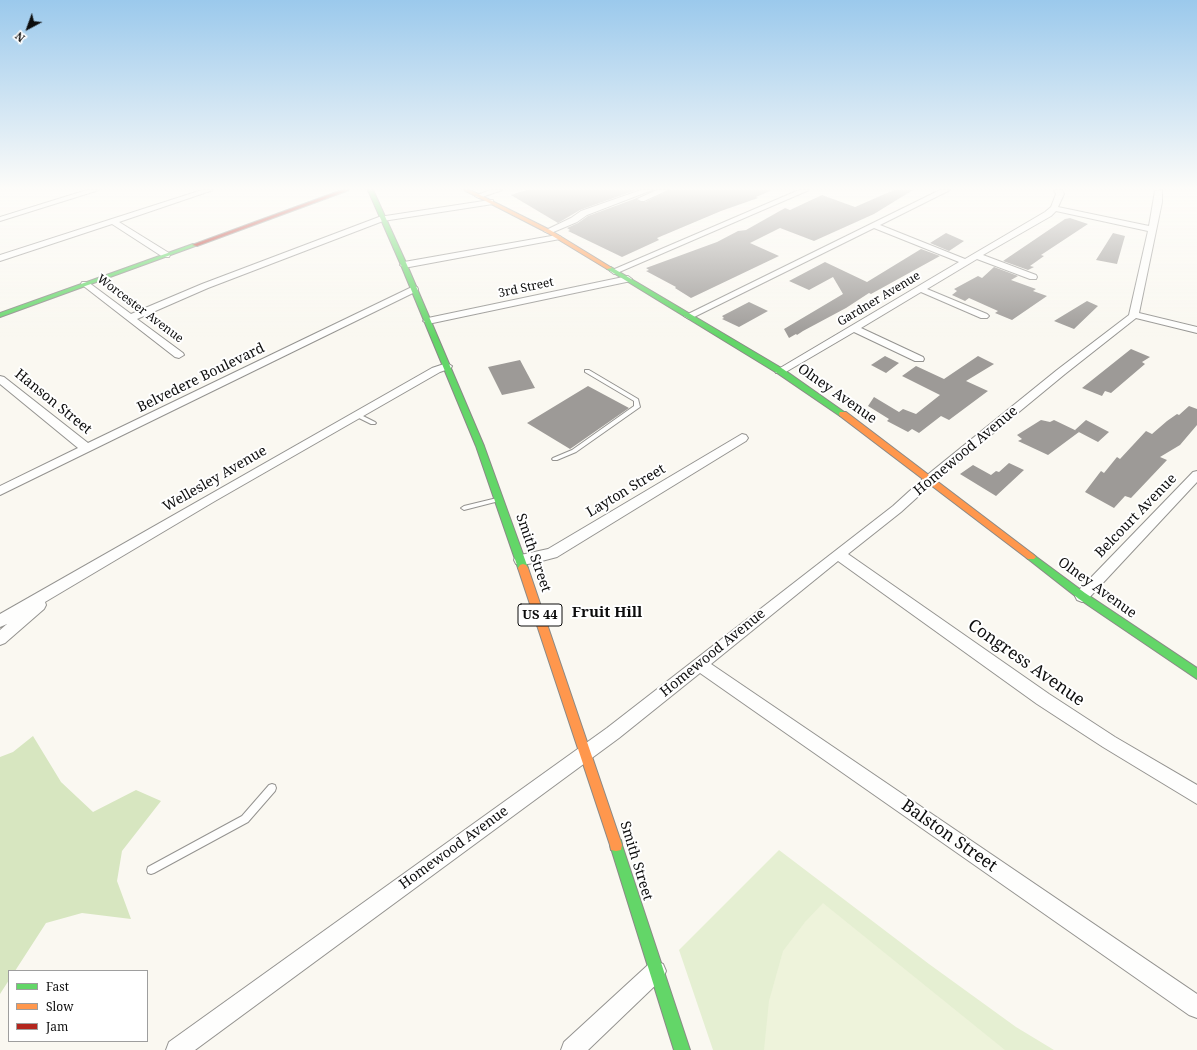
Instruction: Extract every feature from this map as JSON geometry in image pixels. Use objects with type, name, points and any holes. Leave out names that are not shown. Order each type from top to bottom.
[{"type":"main road","points":[[0,315],[211,239]]},
{"type":"main road","name":"Smith Street","points":[[392,239],[447,366],[500,499],[599,790],[682,1050]]},
{"type":"main road","name":"Olney Avenue","points":[[561,239],[780,371],[830,404],[1082,596],[1197,674]]},
{"type":"main road","name":"Olney Avenue","points":[[1169,654],[1197,665]]},
{"type":"street","points":[[0,258],[58,239]]},
{"type":"street","points":[[141,239],[166,255]]},
{"type":"street","points":[[131,318],[205,286],[326,239]]},
{"type":"street","points":[[404,265],[547,239]]},
{"type":"street","points":[[614,271],[689,239]]},
{"type":"street","points":[[689,316],[848,239]]},
{"type":"street","points":[[908,239],[966,262]]},
{"type":"street","name":"Gardner Avenue","points":[[780,371],[1004,239]]},
{"type":"street","points":[[1150,239],[1134,314],[1197,330]]},
{"type":"street","points":[[977,256],[1033,277]]},
{"type":"street","name":"3rd Street","points":[[428,321],[628,279]]},
{"type":"street","name":"Worcester Avenue","points":[[85,284],[179,355]]},
{"type":"street","name":"Belvedere Boulevard","points":[[0,491],[414,289]]},
{"type":"street","points":[[920,289],[984,316]]},
{"type":"street","name":"Homewood Avenue","points":[[176,1050],[586,754],[897,509],[930,479],[1061,372],[1130,320],[1134,314]]},
{"type":"street","points":[[854,328],[919,359]]},
{"type":"street","name":"Wellesley Avenue","points":[[0,621],[357,415],[436,370],[447,366]]},
{"type":"street","name":"Hanson Street","points":[[0,379],[87,449]]},
{"type":"street","name":"Layton Street","points":[[521,560],[552,553],[742,438]]},
{"type":"street","name":"Belcourt Avenue","points":[[1082,596],[1197,475]]},
{"type":"street","name":"Congress Avenue","points":[[838,554],[1043,699],[1109,742],[1197,795]]},
{"type":"street","points":[[0,639],[60,586]]},
{"type":"street","name":"Balston Street","points":[[700,665],[1197,1007]]},
{"type":"street","points":[[572,1050],[656,971]]},
{"type":"lane","points":[[555,459],[574,451],[637,407],[636,400],[587,371]]},
{"type":"lane","points":[[357,415],[373,423]]},
{"type":"lane","points":[[464,508],[500,499]]},
{"type":"lane","points":[[151,870],[245,819],[272,788]]},
{"type":"green space","points":[[33,736],[61,782],[93,812],[136,790],[161,801],[122,851],[117,881],[131,919],[82,913],[46,923],[16,970],[8,970],[8,982],[0,994],[0,757],[13,752]]},
{"type":"green space","points":[[779,850],[929,964],[1016,1027],[1054,1050],[713,1050],[679,950]]},
{"type":"green space","points":[[823,903],[1005,1050],[764,1050],[769,1001],[783,951],[805,922]]},
{"type":"building","points":[[585,239],[659,240],[622,257]]},
{"type":"building","points":[[723,239],[758,239],[750,243],[779,256],[691,298],[675,288],[676,287],[646,271],[649,270],[646,268]]},
{"type":"building","points":[[936,239],[960,239],[964,241],[949,251],[930,243]]},
{"type":"building","points":[[1035,239],[1065,239],[1041,255],[1044,256],[1030,266],[1034,267],[1028,270],[1003,261]]},
{"type":"building","points":[[1109,239],[1124,239],[1117,264],[1096,260]]},
{"type":"building","points":[[921,249],[940,256],[871,294],[869,293],[846,308],[789,338],[784,329],[843,294],[833,277],[809,290],[789,281],[825,262],[867,282]]},
{"type":"building","points":[[994,267],[1018,276],[1011,280],[1036,289],[1033,291],[1047,296],[1012,320],[995,313],[998,311],[969,298],[965,301],[952,295],[957,291],[954,289],[978,276],[982,278]]},
{"type":"building","points":[[1087,301],[1098,306],[1074,329],[1054,321]]},
{"type":"building","points":[[749,302],[768,311],[739,327],[722,319],[724,318],[722,316]]},
{"type":"building","points":[[1131,349],[1150,357],[1142,362],[1145,364],[1111,393],[1105,391],[1102,396],[1082,388]]},
{"type":"building","points":[[885,356],[899,363],[886,373],[871,365]]},
{"type":"building","points":[[978,356],[994,364],[966,381],[988,391],[949,420],[941,416],[919,433],[912,429],[908,432],[887,421],[889,419],[868,406],[874,397],[899,412],[903,409],[916,414],[940,395],[902,376],[916,366],[944,379]]},
{"type":"building","points":[[520,360],[535,388],[502,395],[488,367]]},
{"type":"building","points":[[588,386],[629,408],[570,449],[527,423]]},
{"type":"building","points":[[1189,406],[1197,409],[1197,425],[1180,445],[1160,457],[1167,460],[1131,498],[1125,496],[1114,508],[1085,492],[1101,471],[1104,473],[1117,457],[1120,459],[1146,431],[1152,434],[1167,421],[1177,414],[1179,415]]},
{"type":"building","points":[[1041,420],[1050,422],[1054,420],[1079,432],[1048,455],[1018,441],[1022,439],[1017,435]]},
{"type":"building","points":[[1086,420],[1109,432],[1098,442],[1075,430]]},
{"type":"building","points":[[1009,463],[1024,470],[996,496],[960,474],[973,465],[991,475],[996,471],[999,472]]},
{"type":"traffic: fast","points":[[392,239],[480,446],[523,568]]},
{"type":"traffic: fast","points":[[0,315],[195,245]]},
{"type":"traffic: fast","points":[[609,268],[780,371],[843,414]]},
{"type":"traffic: fast","points":[[1031,557],[1082,596],[1197,674]]},
{"type":"traffic: fast","points":[[616,845],[682,1050]]},
{"type":"traffic: slow","points":[[561,239],[609,268]]},
{"type":"traffic: slow","points":[[843,414],[1031,557]]},
{"type":"traffic: slow","points":[[523,568],[616,845]]},
{"type":"traffic: jam","points":[[195,245],[212,239]]},
{"type":"district","name":"Fruit Hill","points":[[607,613]]}]
